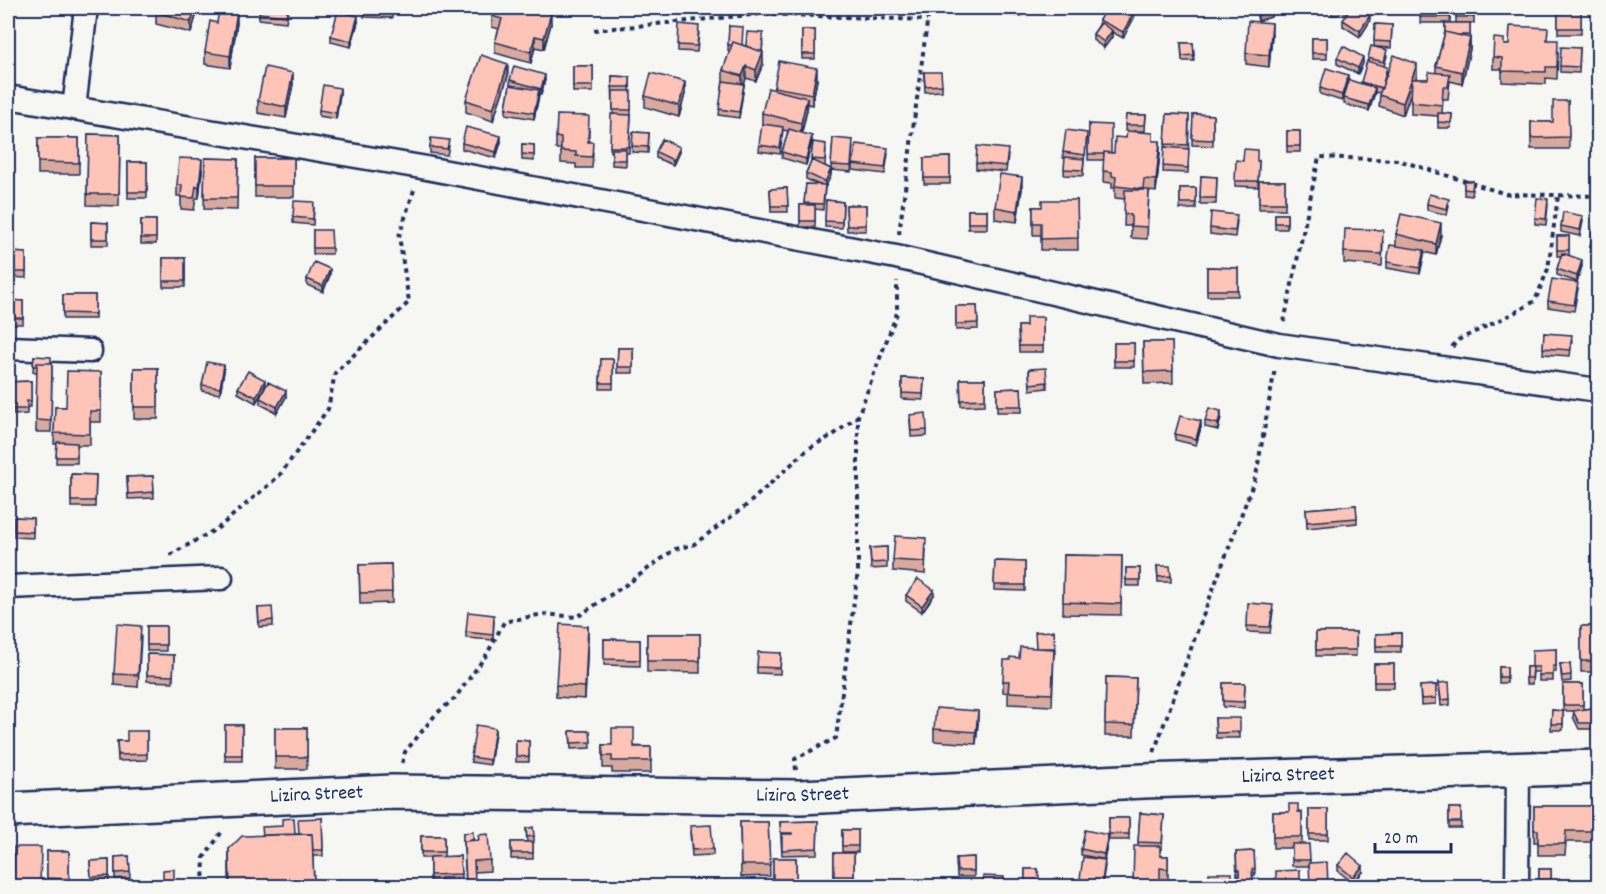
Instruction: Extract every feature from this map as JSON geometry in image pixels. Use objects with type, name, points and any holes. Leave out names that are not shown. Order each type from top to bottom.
[{"type":"street","points":[[74,108],[86,8]]},
{"type":"street","points":[[8,97],[421,167],[896,257],[1279,345],[1599,390]]},
{"type":"street","points":[[8,348],[90,351]]},
{"type":"street","points":[[8,586],[220,578]]},
{"type":"street","name":"Lizira Street","points":[[8,810],[392,792],[800,797],[1144,781],[1599,767]]},
{"type":"street","points":[[1517,886],[1518,768]]},
{"type":"path","points":[[800,797],[795,759],[836,738],[858,571],[858,416],[897,313],[896,257],[929,8]]},
{"type":"path","points":[[594,30],[761,14],[927,20]]},
{"type":"path","points":[[1144,781],[1194,639],[1256,476],[1279,345],[1319,157],[1398,159],[1506,194],[1599,196]]},
{"type":"path","points":[[161,561],[218,528],[279,476],[328,410],[335,373],[409,302],[399,236],[421,167]]},
{"type":"path","points":[[1433,367],[1458,340],[1535,301],[1548,269],[1558,196]]},
{"type":"path","points":[[392,792],[405,752],[436,714],[455,698],[487,654],[504,621],[543,614],[577,617],[675,549],[693,545],[747,505],[808,449],[836,433],[858,416]]},
{"type":"path","points":[[203,886],[204,858],[242,799]]},
{"type":"building","points":[[158,8],[195,8],[191,22],[156,12]]},
{"type":"building","points":[[219,8],[237,11],[230,56],[205,52],[210,21],[217,23]]},
{"type":"building","points":[[260,8],[288,8],[286,16],[259,13]]},
{"type":"building","points":[[495,8],[532,8],[551,13],[544,38],[535,36],[531,52],[495,42],[502,19],[492,16]]},
{"type":"building","points":[[1021,8],[1021,10],[1002,9]]},
{"type":"building","points":[[1106,8],[1125,8],[1134,12],[1123,32],[1099,20]]},
{"type":"building","points":[[1256,8],[1270,8],[1271,11],[1258,15]]},
{"type":"building","points":[[1351,8],[1359,8],[1370,15],[1360,31],[1343,20]]},
{"type":"building","points":[[1421,8],[1451,8],[1450,17],[1420,17]]},
{"type":"building","points":[[1456,8],[1474,8],[1474,17],[1456,17]]},
{"type":"building","points":[[1563,8],[1581,8],[1581,28],[1558,28],[1558,13],[1563,13]]},
{"type":"building","points":[[338,11],[358,16],[351,41],[331,36]]},
{"type":"building","points":[[1248,21],[1272,23],[1269,55],[1246,53]]},
{"type":"building","points":[[1101,23],[1112,31],[1104,42],[1093,34]]},
{"type":"building","points":[[1445,23],[1470,23],[1470,35],[1445,32]]},
{"type":"building","points":[[679,24],[699,26],[697,46],[678,45]]},
{"type":"building","points":[[1375,24],[1392,25],[1391,42],[1374,41]]},
{"type":"building","points":[[729,26],[743,27],[742,45],[733,42],[732,45],[728,45]]},
{"type":"building","points":[[1510,26],[1548,28],[1547,40],[1558,40],[1557,67],[1546,67],[1546,72],[1502,71],[1502,58],[1493,57],[1494,38],[1504,39],[1504,45],[1509,45]]},
{"type":"building","points":[[802,30],[815,30],[815,54],[802,54]]},
{"type":"building","points":[[747,32],[763,33],[762,52],[746,46]]},
{"type":"building","points":[[1445,32],[1470,38],[1462,72],[1436,66]]},
{"type":"building","points":[[1312,38],[1327,38],[1327,53],[1312,53]]},
{"type":"building","points":[[733,42],[763,52],[756,70],[746,66],[742,76],[723,70]]},
{"type":"building","points":[[1181,43],[1193,43],[1194,55],[1182,56]]},
{"type":"building","points":[[1343,46],[1363,57],[1358,68],[1337,58]]},
{"type":"building","points":[[1371,46],[1387,50],[1384,62],[1368,58]]},
{"type":"building","points":[[1561,47],[1580,48],[1579,67],[1560,66]]},
{"type":"building","points":[[481,55],[508,64],[493,109],[466,100]]},
{"type":"building","points":[[1394,55],[1417,64],[1403,103],[1379,95]]},
{"type":"building","points":[[779,61],[817,68],[812,94],[774,87]]},
{"type":"building","points":[[1367,61],[1387,67],[1382,88],[1361,82]]},
{"type":"building","points":[[514,66],[545,75],[541,89],[510,80]]},
{"type":"building","points":[[573,66],[593,66],[593,86],[573,86]]},
{"type":"building","points":[[265,67],[293,73],[286,107],[258,101]]},
{"type":"building","points":[[1326,68],[1348,75],[1342,95],[1320,88]]},
{"type":"building","points":[[924,72],[941,72],[942,85],[925,86]]},
{"type":"building","points":[[1429,72],[1450,74],[1448,87],[1443,87],[1442,105],[1411,102],[1412,79],[1428,79]]},
{"type":"building","points":[[651,73],[685,82],[679,106],[645,96]]},
{"type":"building","points":[[612,76],[630,77],[630,87],[612,87]]},
{"type":"building","points":[[1349,80],[1375,88],[1369,105],[1344,98]]},
{"type":"building","points":[[723,81],[744,84],[739,112],[719,109]]},
{"type":"building","points":[[323,85],[340,88],[336,113],[319,110]]},
{"type":"building","points":[[510,85],[539,90],[534,113],[506,108]]},
{"type":"building","points":[[768,88],[807,98],[801,123],[762,113]]},
{"type":"building","points":[[613,91],[631,91],[631,110],[613,110]]},
{"type":"building","points":[[1553,101],[1568,101],[1569,137],[1531,138],[1531,122],[1553,122]]},
{"type":"building","points":[[8,112],[12,112],[11,143],[8,143]]},
{"type":"building","points":[[1438,113],[1452,114],[1451,123],[1438,122]]},
{"type":"building","points":[[611,114],[631,115],[629,147],[610,147]]},
{"type":"building","points":[[1167,114],[1189,115],[1188,145],[1165,144]]},
{"type":"building","points":[[1193,114],[1213,115],[1213,140],[1192,139]]},
{"type":"building","points":[[557,115],[589,116],[588,142],[593,142],[592,157],[576,156],[576,152],[561,151],[561,138],[556,137]]},
{"type":"building","points":[[1126,115],[1146,115],[1145,125],[1125,125]]},
{"type":"building","points":[[762,124],[783,127],[780,148],[759,145]]},
{"type":"building","points":[[1089,124],[1111,125],[1111,153],[1088,154]]},
{"type":"building","points":[[466,127],[501,136],[496,152],[462,143]]},
{"type":"building","points":[[789,129],[812,136],[806,159],[782,152]]},
{"type":"building","points":[[1066,130],[1087,133],[1085,155],[1063,152]]},
{"type":"building","points":[[1127,131],[1153,133],[1153,141],[1160,141],[1156,180],[1144,179],[1143,189],[1115,186],[1116,177],[1112,176],[1112,172],[1103,171],[1104,152],[1114,153],[1115,137],[1126,138]]},
{"type":"building","points":[[1287,131],[1300,131],[1300,146],[1287,146]]},
{"type":"building","points":[[633,132],[649,133],[648,147],[632,146]]},
{"type":"building","points":[[88,134],[120,135],[119,194],[87,194]]},
{"type":"building","points":[[38,138],[79,138],[79,163],[38,162]]},
{"type":"building","points":[[431,138],[449,140],[447,149],[430,147]]},
{"type":"building","points":[[833,138],[853,140],[851,166],[831,165]]},
{"type":"building","points":[[662,139],[679,147],[673,160],[656,152]]},
{"type":"building","points":[[813,142],[826,144],[825,160],[811,159]]},
{"type":"building","points":[[522,144],[534,145],[534,155],[522,154]]},
{"type":"building","points":[[856,144],[888,148],[885,168],[853,164]]},
{"type":"building","points":[[977,146],[1008,149],[1006,166],[976,163]]},
{"type":"building","points":[[1164,147],[1189,149],[1188,168],[1163,166]]},
{"type":"building","points":[[612,149],[626,149],[626,160],[612,160]]},
{"type":"building","points":[[1244,149],[1257,150],[1258,181],[1235,181],[1236,160],[1243,161]]},
{"type":"building","points":[[950,157],[950,178],[924,178],[924,158]]},
{"type":"building","points":[[1065,157],[1084,159],[1083,170],[1064,169]]},
{"type":"building","points":[[179,158],[202,159],[199,187],[196,186],[194,198],[181,197],[182,185],[177,185]]},
{"type":"building","points":[[205,158],[238,159],[237,198],[204,198]]},
{"type":"building","points":[[255,158],[294,158],[294,186],[255,186]]},
{"type":"building","points":[[812,160],[831,169],[825,182],[806,173]]},
{"type":"building","points":[[128,162],[147,162],[147,192],[128,192]]},
{"type":"building","points":[[1000,174],[1022,177],[1017,211],[995,207]]},
{"type":"building","points":[[1201,176],[1217,177],[1216,198],[1200,198]]},
{"type":"building","points":[[1259,181],[1285,181],[1285,203],[1259,203]]},
{"type":"building","points":[[1464,181],[1473,181],[1472,190],[1464,189]]},
{"type":"building","points":[[806,184],[825,185],[823,204],[804,203]]},
{"type":"building","points":[[787,188],[788,206],[771,206],[770,189]]},
{"type":"building","points":[[1180,188],[1196,188],[1196,203],[1180,203]]},
{"type":"building","points":[[1125,190],[1149,190],[1147,227],[1131,226],[1131,215],[1124,214]]},
{"type":"building","points":[[1429,194],[1449,199],[1447,209],[1427,204]]},
{"type":"building","points":[[1537,198],[1548,199],[1546,219],[1535,218]]},
{"type":"building","points":[[826,200],[843,202],[842,222],[825,221]]},
{"type":"building","points":[[1042,200],[1077,200],[1078,238],[1041,239],[1041,223],[1033,223],[1033,207],[1042,207]]},
{"type":"building","points":[[294,201],[314,202],[313,219],[293,217]]},
{"type":"building","points":[[800,205],[815,205],[815,221],[800,221]]},
{"type":"building","points":[[846,205],[866,205],[866,225],[847,226]]},
{"type":"building","points":[[968,210],[987,210],[987,223],[968,223]]},
{"type":"building","points":[[1211,212],[1237,215],[1235,231],[1210,228]]},
{"type":"building","points":[[1563,212],[1583,216],[1580,230],[1561,226]]},
{"type":"building","points":[[1275,214],[1287,214],[1287,223],[1275,223]]},
{"type":"building","points":[[1401,214],[1441,223],[1436,244],[1396,234]]},
{"type":"building","points":[[141,220],[156,220],[156,238],[141,238]]},
{"type":"building","points":[[91,222],[108,223],[108,239],[91,239]]},
{"type":"building","points":[[1594,226],[1599,226],[1599,247],[1590,246]]},
{"type":"building","points":[[1345,229],[1383,230],[1382,254],[1344,252]]},
{"type":"building","points":[[313,230],[331,230],[332,248],[313,248]]},
{"type":"building","points":[[1557,236],[1569,236],[1569,250],[1557,250]]},
{"type":"building","points":[[1390,245],[1424,250],[1420,268],[1387,262]]},
{"type":"building","points":[[8,252],[26,253],[26,272],[8,272]]},
{"type":"building","points":[[1562,253],[1582,260],[1577,276],[1557,269]]},
{"type":"building","points":[[163,258],[185,258],[185,281],[163,281]]},
{"type":"building","points":[[314,262],[330,269],[323,286],[307,279]]},
{"type":"building","points":[[1207,267],[1238,268],[1238,290],[1207,290]]},
{"type":"building","points":[[1552,279],[1578,283],[1574,305],[1548,301]]},
{"type":"building","points":[[63,295],[95,295],[95,314],[63,313]]},
{"type":"building","points":[[8,300],[23,301],[23,318],[8,318]]},
{"type":"building","points":[[956,306],[977,306],[978,323],[956,324]]},
{"type":"building","points":[[1026,317],[1043,317],[1043,346],[1019,346],[1018,326],[1026,326]]},
{"type":"building","points":[[1544,333],[1572,335],[1570,350],[1543,348]]},
{"type":"building","points":[[1143,342],[1172,342],[1173,371],[1144,372]]},
{"type":"building","points":[[1114,343],[1134,343],[1134,361],[1114,361]]},
{"type":"building","points":[[618,348],[633,348],[633,367],[617,367]]},
{"type":"building","points":[[34,356],[51,357],[51,363],[37,363],[37,366],[33,366]]},
{"type":"building","points":[[601,359],[613,359],[613,383],[600,383]]},
{"type":"building","points":[[207,362],[224,365],[220,388],[202,385]]},
{"type":"building","points":[[37,363],[52,363],[51,421],[36,420]]},
{"type":"building","points":[[134,368],[158,368],[158,407],[134,407]]},
{"type":"building","points":[[1046,368],[1047,382],[1030,384],[1029,369]]},
{"type":"building","points":[[67,371],[101,372],[101,411],[90,411],[90,434],[54,433],[55,407],[66,407]]},
{"type":"building","points":[[248,371],[265,380],[256,397],[238,388]]},
{"type":"building","points":[[902,378],[924,379],[923,394],[902,393]]},
{"type":"building","points":[[960,379],[985,379],[985,399],[961,400]]},
{"type":"building","points":[[31,381],[31,401],[27,401],[27,409],[13,409],[13,401],[8,401],[8,382]]},
{"type":"building","points":[[268,382],[286,391],[277,407],[260,398]]},
{"type":"building","points":[[1021,388],[1022,406],[997,406],[997,389]]},
{"type":"building","points":[[1209,408],[1221,411],[1218,424],[1205,421]]},
{"type":"building","points":[[926,413],[927,430],[911,431],[910,415]]},
{"type":"building","points":[[1180,416],[1201,421],[1196,439],[1175,434]]},
{"type":"building","points":[[57,442],[77,443],[77,457],[56,457]]},
{"type":"building","points":[[71,474],[96,475],[95,501],[71,501]]},
{"type":"building","points":[[153,476],[154,492],[128,494],[127,477]]},
{"type":"building","points":[[1356,505],[1357,518],[1307,522],[1306,509]]},
{"type":"building","points":[[14,517],[33,518],[33,532],[14,531]]},
{"type":"building","points":[[895,536],[926,538],[925,562],[893,560]]},
{"type":"building","points":[[887,547],[887,562],[871,563],[870,548]]},
{"type":"building","points":[[1064,555],[1122,556],[1121,604],[1063,602]]},
{"type":"building","points":[[995,561],[1025,562],[1025,585],[994,585]]},
{"type":"building","points":[[391,564],[392,592],[360,593],[359,565]]},
{"type":"building","points":[[1157,566],[1170,566],[1171,576],[1158,577]]},
{"type":"building","points":[[1126,568],[1140,568],[1140,580],[1126,580]]},
{"type":"building","points":[[918,579],[934,590],[922,606],[906,595]]},
{"type":"building","points":[[1248,603],[1273,605],[1270,627],[1247,626]]},
{"type":"building","points":[[272,607],[273,620],[259,622],[258,608]]},
{"type":"building","points":[[468,612],[494,615],[493,635],[466,632]]},
{"type":"building","points":[[117,624],[141,626],[138,675],[114,674]]},
{"type":"building","points":[[560,624],[588,626],[585,687],[556,685]]},
{"type":"building","points":[[147,626],[166,626],[166,645],[147,645]]},
{"type":"building","points":[[1581,626],[1599,626],[1599,661],[1581,661]]},
{"type":"building","points":[[1054,631],[1055,648],[1036,648],[1035,632]]},
{"type":"building","points":[[1316,632],[1356,632],[1356,650],[1316,650]]},
{"type":"building","points":[[1401,633],[1401,646],[1376,646],[1376,634]]},
{"type":"building","points":[[647,634],[700,634],[700,661],[647,661]]},
{"type":"building","points":[[604,639],[640,640],[640,660],[604,659]]},
{"type":"building","points":[[1020,647],[1054,649],[1052,694],[1008,692],[1009,681],[1003,681],[1004,660],[1010,660],[1010,657],[1019,658]]},
{"type":"building","points":[[1556,649],[1556,666],[1553,666],[1553,675],[1539,675],[1539,667],[1532,667],[1532,650]]},
{"type":"building","points":[[758,652],[781,653],[780,668],[757,667]]},
{"type":"building","points":[[147,654],[174,655],[173,676],[147,675]]},
{"type":"building","points":[[1374,664],[1394,664],[1394,682],[1374,682]]},
{"type":"building","points":[[1560,664],[1570,664],[1571,675],[1562,676]]},
{"type":"building","points":[[1499,667],[1507,667],[1507,677],[1499,677]]},
{"type":"building","points":[[1526,667],[1533,667],[1532,678],[1526,678]]},
{"type":"building","points":[[1106,677],[1136,678],[1134,725],[1105,724]]},
{"type":"building","points":[[1449,682],[1450,699],[1441,700],[1439,683]]},
{"type":"building","points":[[1223,683],[1245,683],[1244,702],[1223,701]]},
{"type":"building","points":[[1563,684],[1583,684],[1583,705],[1563,705]]},
{"type":"building","points":[[1597,684],[1599,684],[1599,697],[1597,697]]},
{"type":"building","points":[[1436,685],[1436,698],[1421,699],[1420,686]]},
{"type":"building","points":[[8,696],[10,696],[11,733],[8,733]]},
{"type":"building","points":[[1599,707],[1599,723],[1579,723],[1573,711]]},
{"type":"building","points":[[936,708],[978,711],[976,732],[934,729]]},
{"type":"building","points":[[1552,710],[1563,711],[1563,724],[1551,724]]},
{"type":"building","points":[[1215,718],[1240,718],[1240,732],[1216,733]]},
{"type":"building","points":[[225,725],[242,725],[242,755],[225,755]]},
{"type":"building","points":[[476,725],[495,728],[490,760],[471,757]]},
{"type":"building","points":[[275,728],[307,728],[307,757],[275,757]]},
{"type":"building","points":[[612,728],[634,728],[634,747],[651,747],[651,761],[612,761],[612,756],[603,756],[603,745],[612,745]]},
{"type":"building","points":[[127,731],[147,731],[147,754],[118,755],[117,741],[127,741]]},
{"type":"building","points":[[570,731],[590,731],[591,742],[571,743]]},
{"type":"building","points":[[516,740],[529,741],[529,757],[516,756]]},
{"type":"building","points":[[1289,804],[1298,804],[1298,812],[1302,812],[1302,837],[1273,837],[1273,812],[1289,812]]},
{"type":"building","points":[[1534,806],[1599,806],[1599,831],[1566,831],[1565,844],[1538,844],[1538,830],[1534,830]]},
{"type":"building","points":[[1449,808],[1461,808],[1461,822],[1449,822]]},
{"type":"building","points":[[1309,809],[1328,809],[1328,834],[1309,834]]},
{"type":"building","points":[[1140,813],[1164,815],[1162,843],[1138,842]]},
{"type":"building","points":[[294,818],[295,834],[263,835],[262,827],[282,826],[282,819]]},
{"type":"building","points":[[322,818],[323,850],[313,850],[312,834],[299,834],[298,819]]},
{"type":"building","points":[[1109,818],[1129,818],[1129,834],[1109,834]]},
{"type":"building","points":[[818,821],[817,848],[782,850],[782,834],[792,833],[781,833],[780,822]]},
{"type":"building","points":[[740,822],[768,822],[770,865],[741,865]]},
{"type":"building","points":[[711,825],[713,849],[692,850],[690,826]]},
{"type":"building","points":[[533,827],[534,836],[527,837],[526,829]]},
{"type":"building","points":[[842,830],[858,830],[858,846],[842,846]]},
{"type":"building","points":[[1085,830],[1108,835],[1104,854],[1081,849]]},
{"type":"building","points":[[473,832],[473,840],[464,841],[463,845],[463,833]]},
{"type":"building","points":[[312,834],[314,886],[230,886],[229,849],[242,836]]},
{"type":"building","points":[[488,834],[490,860],[474,861],[475,881],[466,881],[464,841],[479,840],[478,835]]},
{"type":"building","points":[[421,836],[444,836],[444,852],[421,852]]},
{"type":"building","points":[[511,842],[533,842],[533,853],[511,853]]},
{"type":"building","points":[[1292,844],[1309,844],[1310,860],[1292,860]]},
{"type":"building","points":[[1134,846],[1160,846],[1160,856],[1168,856],[1168,869],[1160,868],[1160,886],[1133,886]]},
{"type":"building","points":[[14,847],[41,847],[40,886],[13,886]]},
{"type":"building","points":[[47,851],[69,851],[69,879],[47,878]]},
{"type":"building","points":[[1254,851],[1253,885],[1240,886],[1236,852]]},
{"type":"building","points":[[834,853],[854,853],[854,876],[834,876]]},
{"type":"building","points":[[1348,853],[1363,866],[1353,877],[1338,865]]},
{"type":"building","points":[[129,856],[130,872],[115,873],[115,857]]},
{"type":"building","points":[[460,856],[461,874],[430,875],[430,857]]},
{"type":"building","points":[[974,857],[974,871],[957,871],[956,858]]},
{"type":"building","points":[[1083,857],[1105,860],[1102,882],[1080,879]]},
{"type":"building","points":[[773,858],[796,858],[796,879],[773,879]]},
{"type":"building","points":[[109,860],[109,876],[91,877],[90,861]]},
{"type":"building","points":[[1327,862],[1328,886],[1310,886],[1309,863]]},
{"type":"building","points":[[174,869],[174,886],[163,886],[163,870]]},
{"type":"building","points":[[1025,869],[1038,869],[1039,880],[1025,881]]},
{"type":"building","points":[[1539,869],[1551,869],[1551,880],[1539,880]]},
{"type":"building","points":[[1300,870],[1300,886],[1276,886],[1276,871]]},
{"type":"building","points":[[1209,873],[1232,873],[1232,886],[1209,886]]},
{"type":"building","points":[[983,876],[1004,877],[1003,886],[983,886]]},
{"type":"building","points":[[441,878],[462,878],[462,886],[441,886]]},
{"type":"building","points":[[832,879],[849,879],[849,886],[832,886]]},
{"type":"building","points":[[511,885],[511,886],[471,886]]}]
